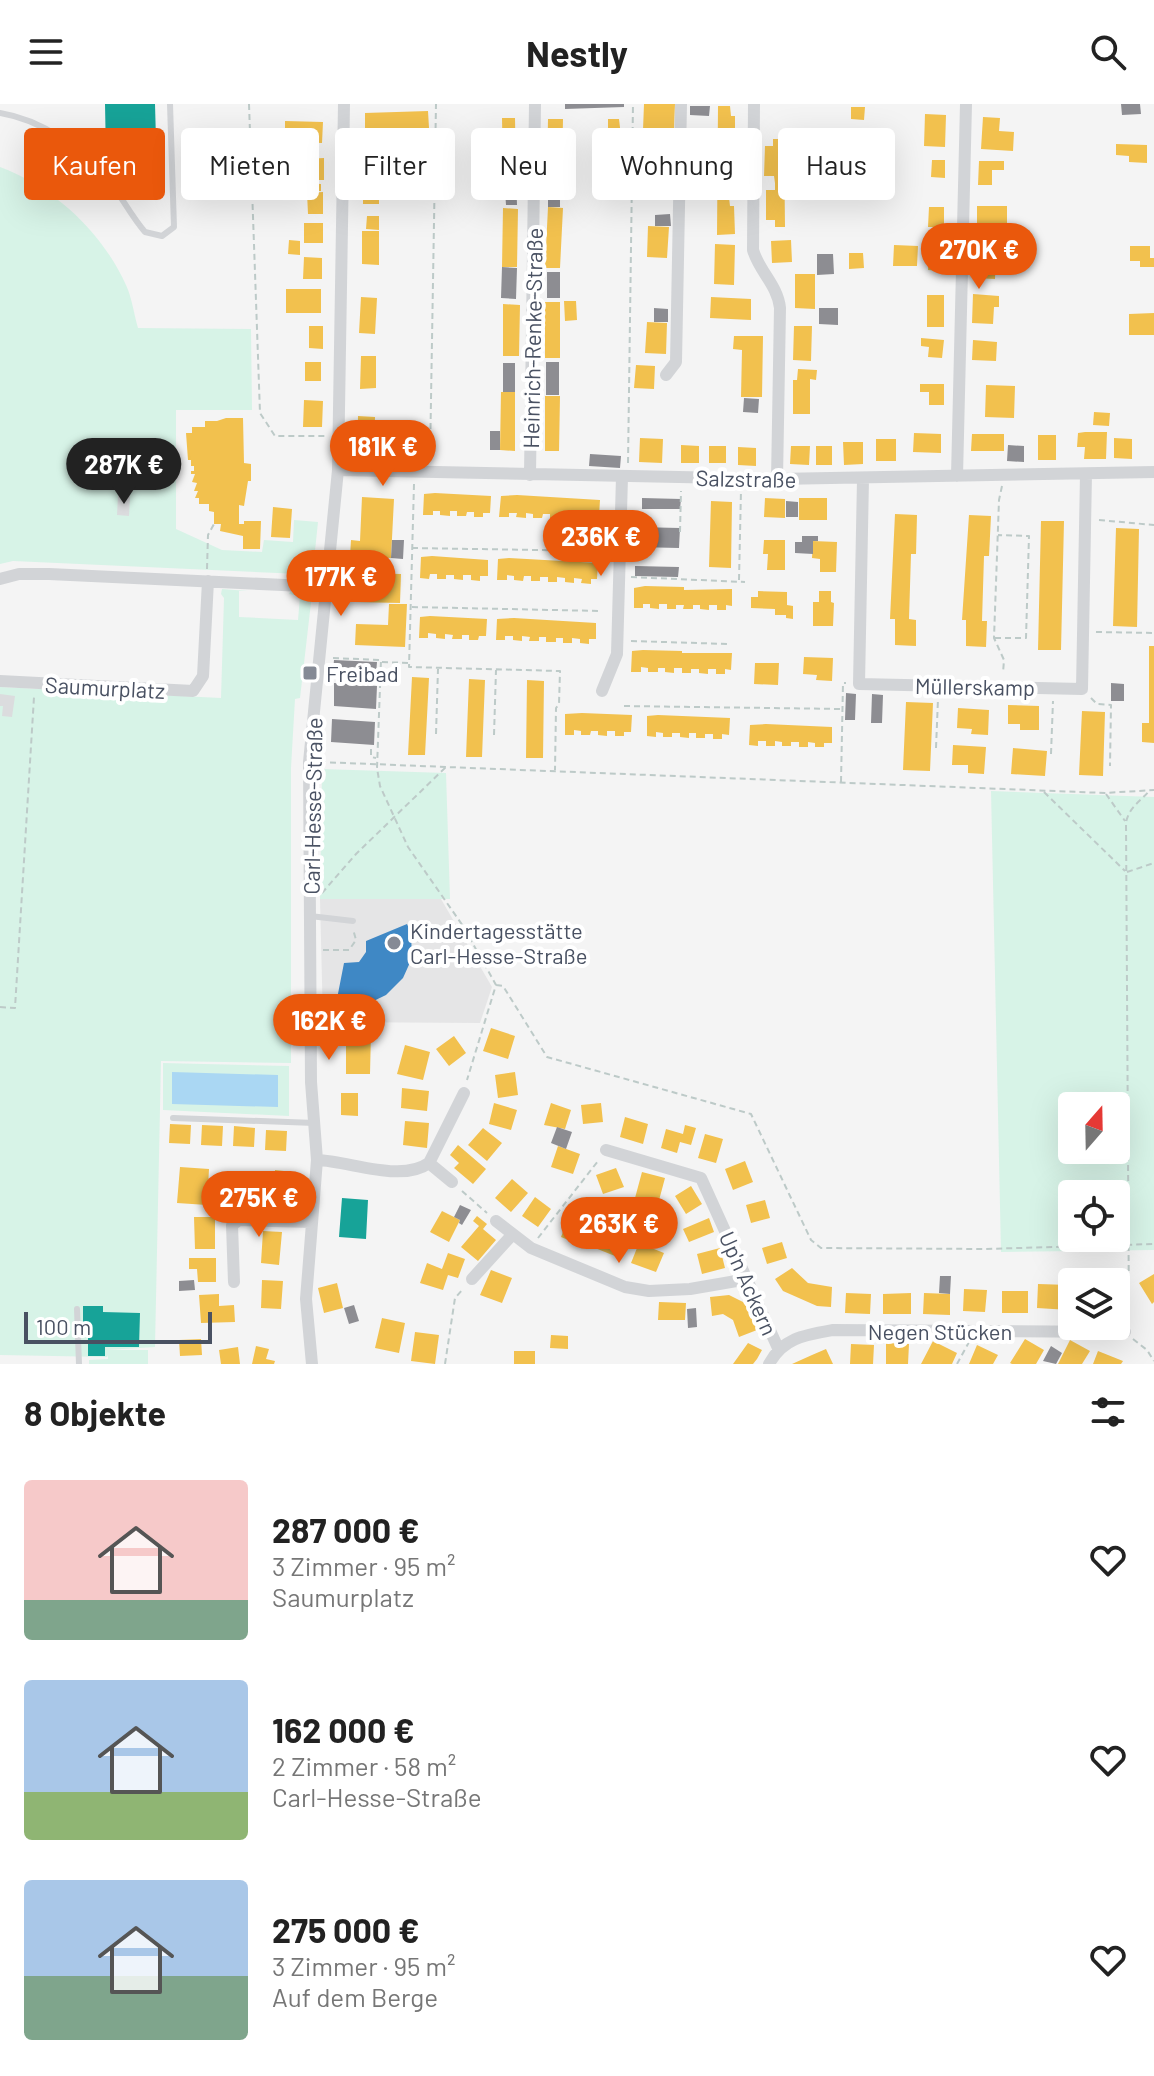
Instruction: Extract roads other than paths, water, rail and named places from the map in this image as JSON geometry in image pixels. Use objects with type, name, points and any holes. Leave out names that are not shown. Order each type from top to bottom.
[{"type":"street","name":"Carl-Hesse-Straße","points":[[312,1364],[306,1299],[317,1160],[311,1082],[309,762],[338,470],[344,104]]},
{"type":"street","name":"Heinrich-Renke-Straße","points":[[530,475],[535,104]]},
{"type":"street","points":[[666,375],[676,362],[681,104]]},
{"type":"street","points":[[754,104],[753,250],[756,262],[776,292],[780,308],[777,479]]},
{"type":"street","points":[[957,476],[966,104]]},
{"type":"street","name":"Salzstraße","points":[[338,470],[777,479],[1154,472]]},
{"type":"street","name":"Müllerskamp","points":[[863,479],[859,684],[1082,689],[1086,474]]},
{"type":"street","points":[[602,691],[617,654],[622,477]]},
{"type":"street","points":[[0,579],[19,574],[326,587]]},
{"type":"street","name":"Saumurplatz","points":[[0,681],[193,691],[203,676],[208,581]]},
{"type":"street","points":[[317,1160],[404,1172],[421,1168],[429,1163],[464,1093]]},
{"type":"street","name":"Up'n Ackern","points":[[606,1150],[701,1178],[778,1348]]},
{"type":"street","points":[[429,1163],[452,1182]]},
{"type":"street","points":[[234,1282],[232,1225],[239,1220],[312,1222]]},
{"type":"street","points":[[496,1221],[531,1248],[625,1287],[649,1291],[690,1289],[748,1279]]},
{"type":"street","points":[[472,1279],[512,1235]]},
{"type":"street","name":"Negen Stücken","points":[[778,1348],[807,1334],[833,1330],[1058,1332]]},
{"type":"street","points":[[769,1364],[778,1348]]},
{"type":"lane","points":[[0,113],[30,120],[60,137],[108,180],[145,232],[162,236],[174,227],[170,104]]},
{"type":"lane","points":[[310,916],[353,921]]},
{"type":"lane","points":[[173,1118],[315,1123]]},
{"type":"lane","points":[[77,1309],[79,1364]]},
{"type":"water","points":[[172,1072],[278,1075],[278,1107],[172,1104]]},
{"type":"place","name":"Freibad","points":[[310,673]]},
{"type":"place","name":"Kindertagesstätte Carl-Hesse-Straße","points":[[394,943]]}]
